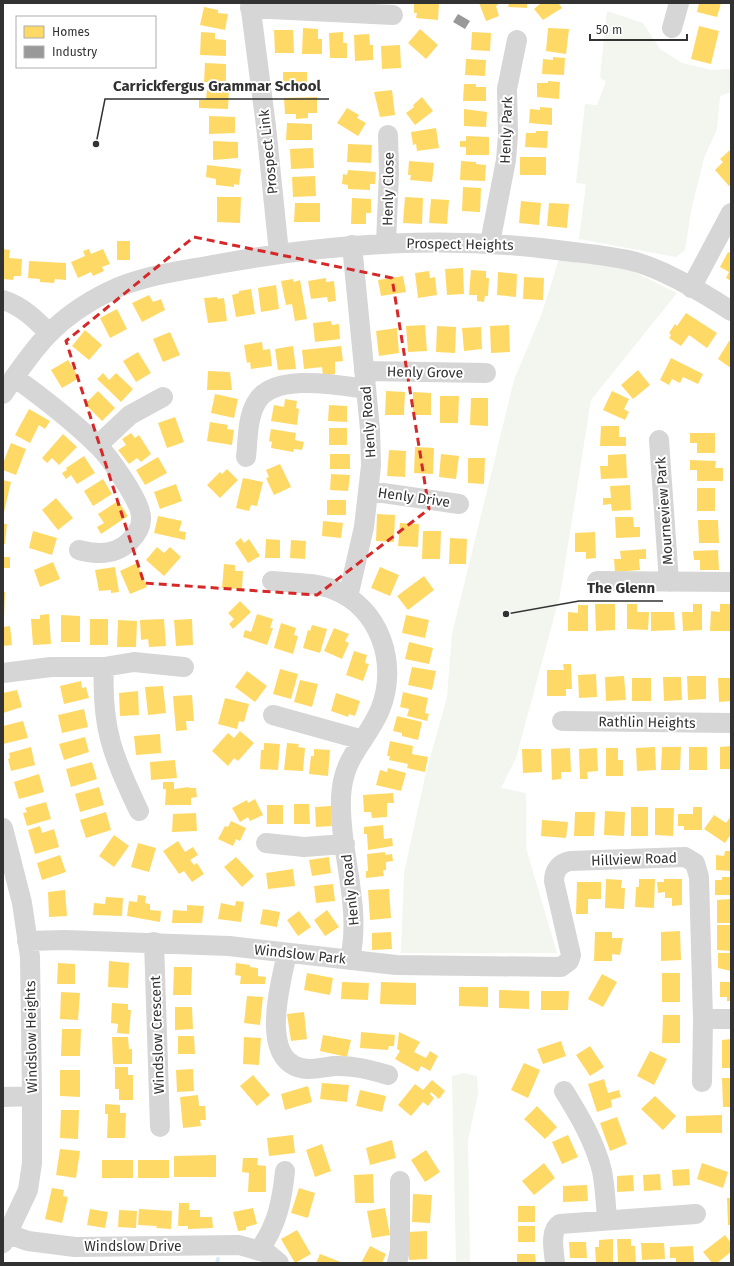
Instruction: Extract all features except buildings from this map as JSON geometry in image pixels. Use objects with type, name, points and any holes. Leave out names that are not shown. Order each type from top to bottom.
[{"type":"street","points":[[672,28],[679,3]]},
{"type":"street","points":[[250,6],[393,15]]},
{"type":"street","name":"Prospect Link","points":[[250,6],[266,126],[279,253]]},
{"type":"street","name":"Henly Park","points":[[490,243],[506,160],[508,135],[507,89],[517,40]]},
{"type":"street","name":"Henly Close","points":[[386,243],[389,173],[388,135]]},
{"type":"street","points":[[691,288],[731,213]]},
{"type":"street","name":"Prospect Heights","points":[[3,394],[48,332],[78,310],[114,289],[177,271],[279,253],[386,243],[490,243],[535,246],[613,257],[653,268],[731,311]]},
{"type":"street","name":"Henly Road","points":[[348,597],[364,528],[369,491],[370,428],[352,245]]},
{"type":"street","points":[[3,300],[24,311],[48,332]]},
{"type":"street","name":"Henly Grove","points":[[246,457],[252,413],[256,402],[263,394],[289,385],[309,382],[486,373]]},
{"type":"street","points":[[14,377],[44,399],[98,445],[132,494],[139,507],[141,520],[136,534],[121,548],[98,554],[79,550]]},
{"type":"street","points":[[98,445],[130,415],[163,397]]},
{"type":"street","name":"Mourneview Park","points":[[659,440],[669,582]]},
{"type":"street","name":"Henly Drive","points":[[369,491],[459,504]]},
{"type":"street","name":"Henly Road","points":[[272,581],[326,587],[348,597],[364,610],[374,623],[381,637],[386,654],[387,675],[384,698],[376,718],[349,761],[342,782],[341,799],[345,844],[355,923],[350,959]]},
{"type":"street","name":"Mourneview Park","points":[[597,581],[731,582]]},
{"type":"street","points":[[3,673],[51,667],[104,667],[134,662],[184,667]]},
{"type":"street","points":[[104,667],[104,706],[109,738],[115,758],[139,811]]},
{"type":"street","points":[[273,715],[363,740]]},
{"type":"street","name":"Rathlin Heights","points":[[562,721],[731,723]]},
{"type":"street","name":"Windslow Heights","points":[[3,828],[22,903],[30,957],[32,1096],[30,1179],[25,1198],[5,1238]]},
{"type":"street","name":"Henly Road","points":[[266,843],[304,847],[345,844]]},
{"type":"street","name":"Hillview Road","points":[[570,960],[570,946],[554,880],[556,871],[561,865],[570,861],[688,857],[695,862],[699,874],[703,1019],[702,1082]]},
{"type":"street","name":"Windslow Park","points":[[27,941],[65,940],[154,942],[229,946],[396,965],[550,967],[564,965],[570,960]]},
{"type":"street","name":"Windslow Crescent","points":[[154,942],[160,1127]]},
{"type":"street","points":[[287,953],[276,1014],[278,1043],[286,1058],[294,1065],[305,1068],[346,1066],[361,1067],[388,1075]]},
{"type":"street","points":[[703,1019],[731,1019]]},
{"type":"street","points":[[564,1091],[579,1116],[597,1156],[603,1179],[607,1220]]},
{"type":"street","points":[[3,1097],[32,1096]]},
{"type":"street","points":[[259,1250],[269,1237],[276,1222],[282,1197],[285,1171]]},
{"type":"street","points":[[397,1263],[400,1250],[400,1181]]},
{"type":"street","points":[[555,1263],[554,1234],[558,1225],[570,1222],[696,1214]]},
{"type":"street","name":"Windslow Drive","points":[[5,1238],[51,1245],[150,1255],[239,1245],[259,1250],[279,1263]]},
{"type":"highlighted area","points":[[194,237],[392,278],[429,509],[317,595],[144,583],[66,341]]},
{"type":"shaded area","points":[[607,11],[643,23],[660,49],[682,63],[711,70],[731,69],[731,92],[720,96],[717,129],[704,158],[691,211],[685,250],[676,257],[579,239],[586,184],[576,183],[585,104],[597,105],[606,82],[600,77]]},
{"type":"shaded area","points":[[559,259],[628,269],[677,293],[591,400],[560,595],[516,758],[501,788],[526,793],[526,848],[557,953],[401,953],[404,873],[425,777],[447,697],[452,634],[514,380],[542,313]]},
{"type":"shaded area","points":[[464,1073],[477,1076],[478,1094],[468,1140],[470,1263],[456,1263],[452,1076]]},
{"type":"waterway","points":[[217,1263],[218,1259]]},
{"type":"place","name":"Carrickfergus Grammar School","points":[[96,144]]},
{"type":"place","name":"The Glenn","points":[[506,614]]}]
